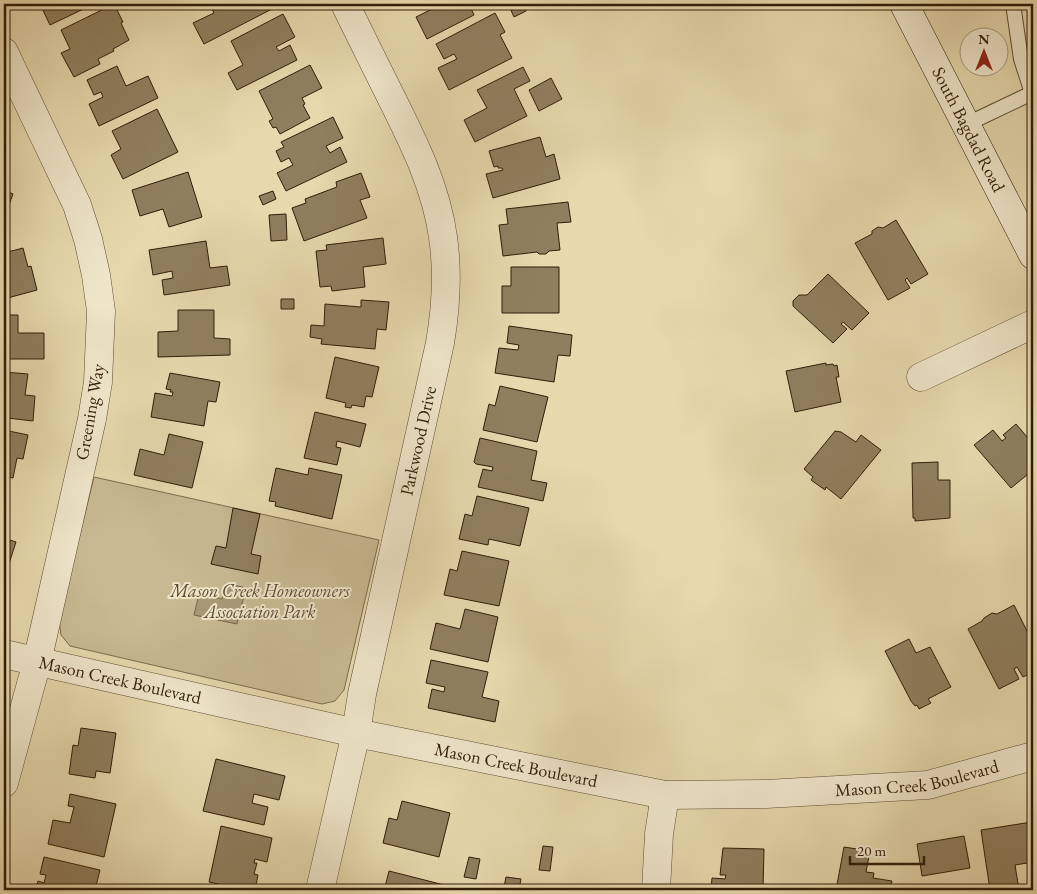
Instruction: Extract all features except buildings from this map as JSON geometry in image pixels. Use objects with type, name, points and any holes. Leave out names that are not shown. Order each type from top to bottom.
[{"type":"street","name":"Parkwood Drive","points":[[320,890],[356,733],[362,694],[440,343],[445,312],[446,267],[443,236],[428,178],[417,150],[344,4]]},
{"type":"street","name":"South Bagdad Road","points":[[904,4],[1033,255]]},
{"type":"street","name":"Greening Way","points":[[4,52],[11,85],[77,205],[88,239],[102,311],[98,382],[93,410],[37,662],[4,783]]},
{"type":"street","points":[[921,377],[1033,324]]},
{"type":"street","name":"Mason Creek Boulevard","points":[[4,654],[356,733],[665,795],[766,794],[928,785],[1033,756]]},
{"type":"street","points":[[656,890],[659,834],[665,795]]},
{"type":"lane","points":[[967,124],[1032,93],[1021,59],[1014,4]]},
{"type":"green space","name":"Mason Creek Homeowners Association Park","points":[[94,477],[379,540],[344,690],[335,701],[322,704],[70,646],[61,635],[59,620]]},
{"type":"shaded area","points":[[226,583],[246,588],[237,624],[194,615],[199,594],[222,599]]}]
